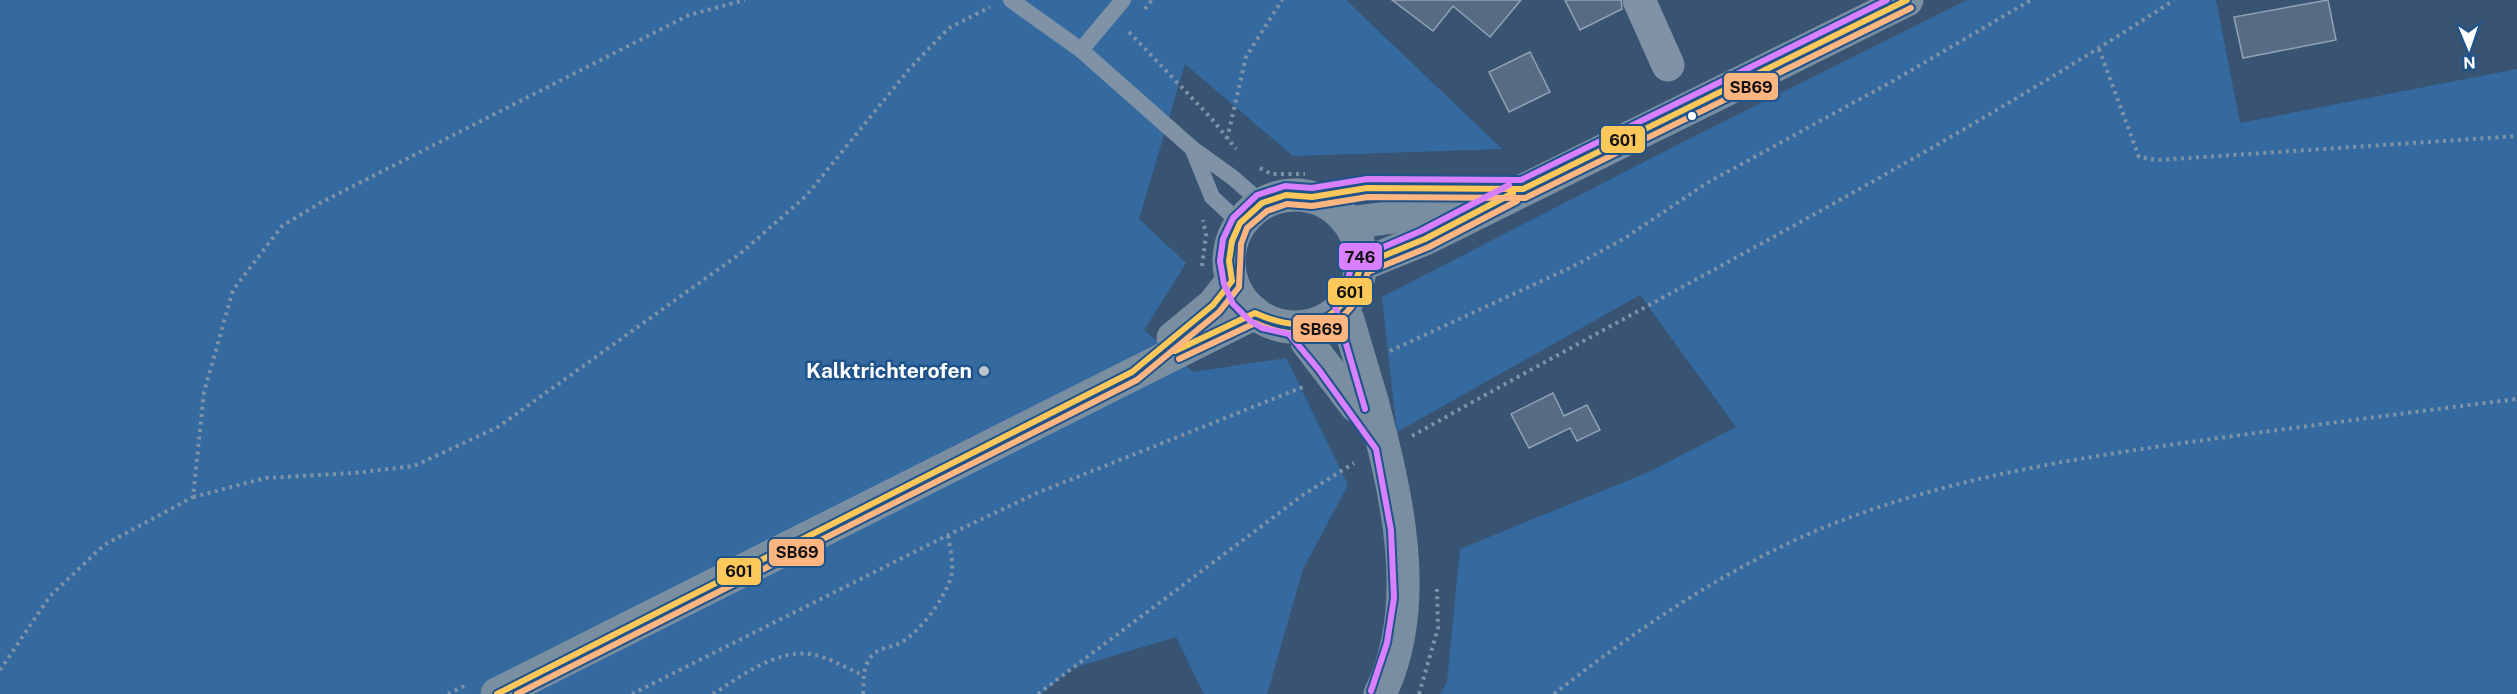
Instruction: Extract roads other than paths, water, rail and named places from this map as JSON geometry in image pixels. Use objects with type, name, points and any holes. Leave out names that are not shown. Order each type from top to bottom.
[{"type":"main road","points":[[1361,265],[1425,238],[1907,0]]},
{"type":"main road","points":[[1364,403],[1346,313],[1361,265],[1356,236],[1349,223],[1309,185],[1251,213],[1232,241],[1229,261],[1232,281],[1241,299],[1255,313],[1301,334],[1364,403],[1395,442],[1403,598],[1395,645],[1380,694]]},
{"type":"main road","points":[[1349,223],[1492,204]]},
{"type":"main road","points":[[1132,372],[1212,305],[1232,281]]},
{"type":"main road","points":[[483,689],[1255,313]]},
{"type":"main road","points":[[1301,334],[1309,325],[1346,313]]},
{"type":"street","points":[[1639,0],[1668,65]]},
{"type":"lane","points":[[1081,50],[1123,0]]},
{"type":"lane","points":[[1006,2],[1081,50],[1192,149],[1232,177],[1251,213]]},
{"type":"lane","points":[[1192,149],[1212,197],[1251,213]]},
{"type":"lane","points":[[1309,185],[1367,188],[1523,189]]},
{"type":"place","name":"Kalktrichterofen","points":[[984,371]]}]
